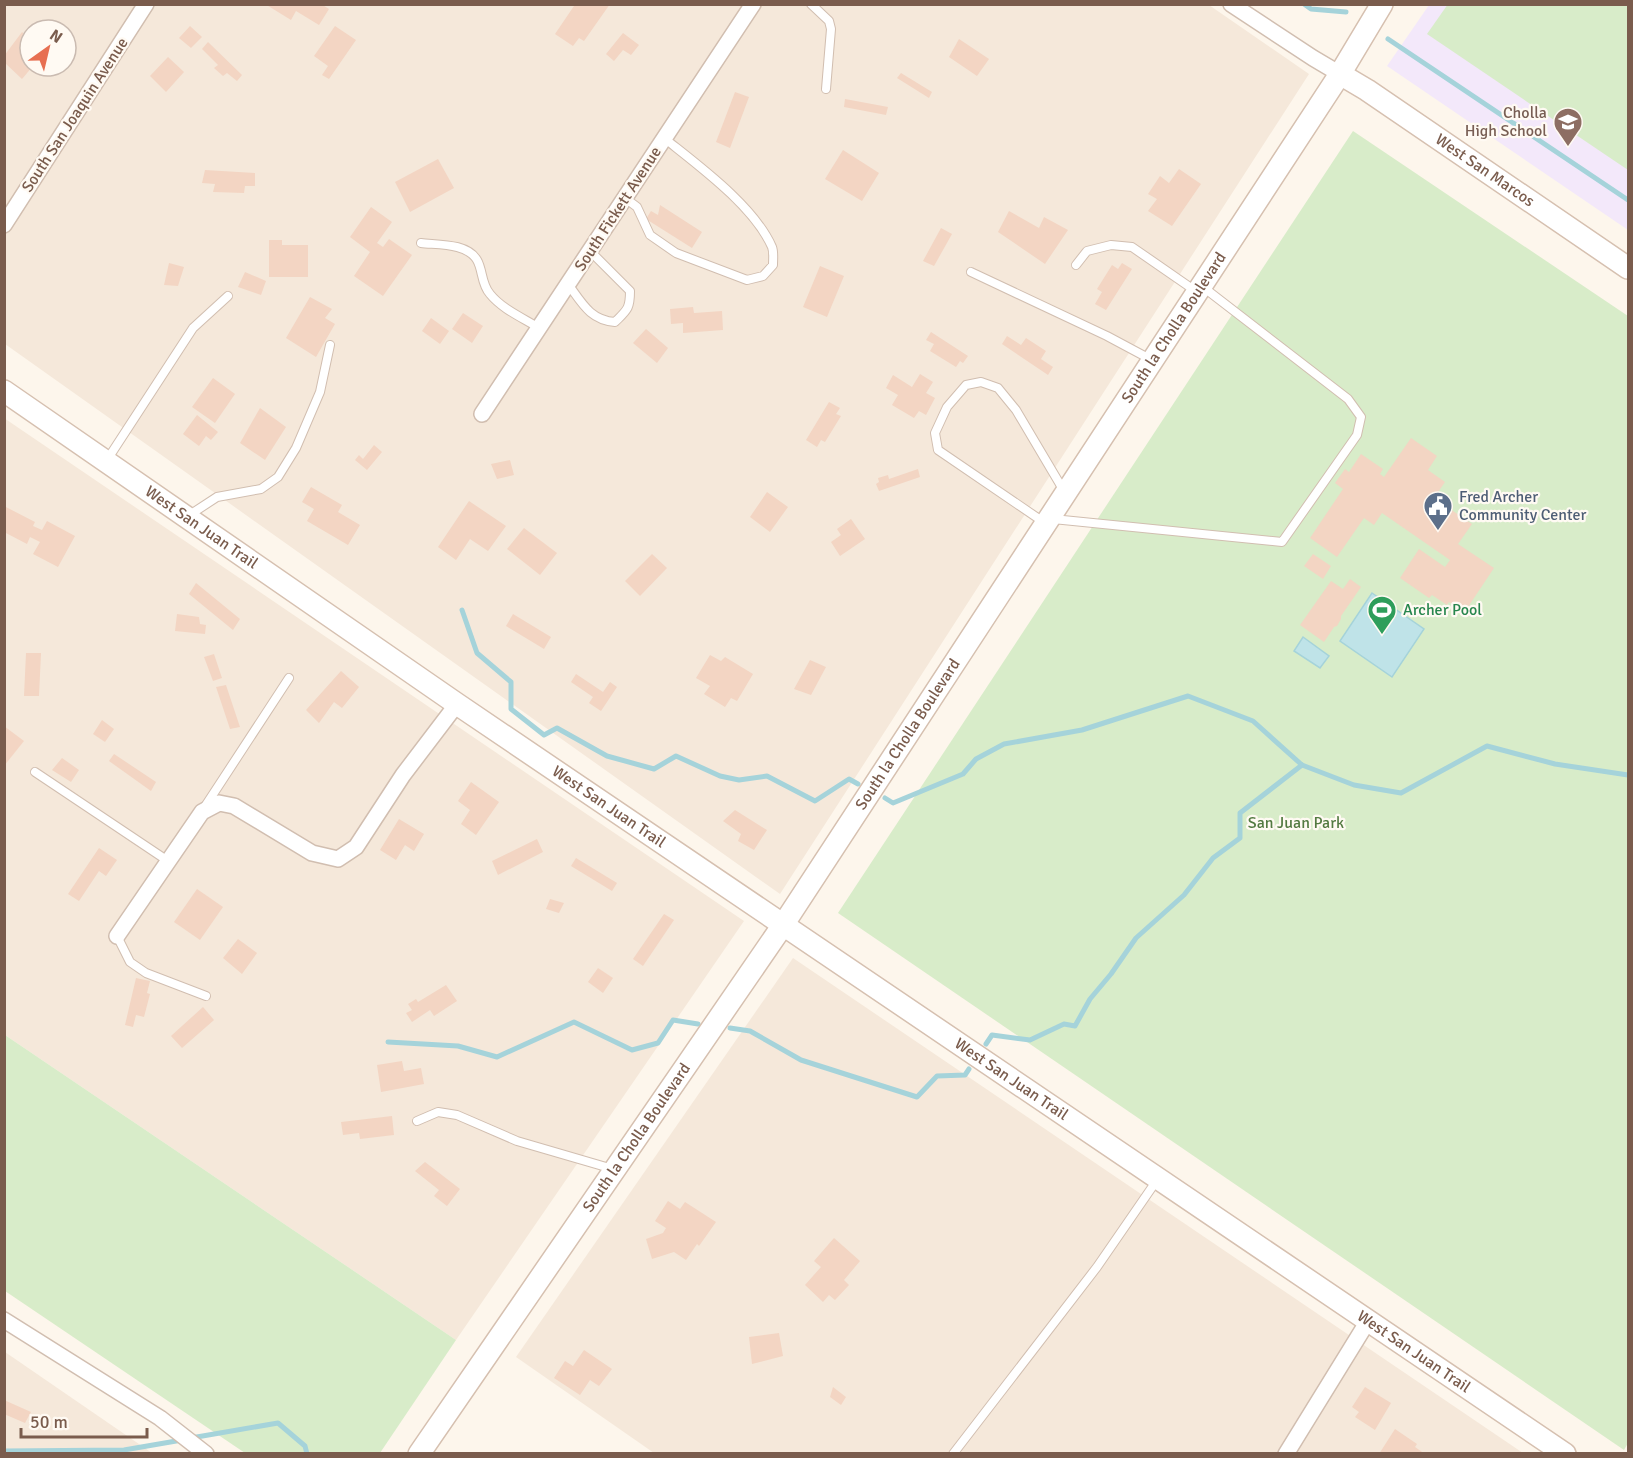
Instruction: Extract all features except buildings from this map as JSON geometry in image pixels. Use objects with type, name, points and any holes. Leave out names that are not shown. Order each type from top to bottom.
[{"type":"street","name":"South San Joaquin Avenue","points":[[4,225],[146,4]]},
{"type":"street","name":"South Fickett Avenue","points":[[482,414],[753,4]]},
{"type":"street","points":[[1231,4],[1340,74]]},
{"type":"street","name":"South la Cholla Boulevard","points":[[419,1454],[783,925],[1340,74],[1382,4]]},
{"type":"street","name":"West San Marcos","points":[[1340,74],[1361,85],[1629,268]]},
{"type":"street","name":"West San Juan Trail","points":[[4,391],[457,704],[1565,1454]]},
{"type":"street","points":[[117,936],[202,812],[219,803],[234,806],[312,853],[338,859],[356,848],[403,775],[457,704]]},
{"type":"street","points":[[4,1320],[160,1418],[206,1454]]},
{"type":"street","points":[[1286,1454],[1368,1321]]},
{"type":"lane","points":[[811,4],[829,21],[831,29],[826,89]]},
{"type":"lane","points":[[625,198],[637,207],[650,235],[676,253],[747,280],[763,276],[773,265],[773,248],[756,223],[732,195],[664,138]]},
{"type":"lane","points":[[421,243],[462,248],[477,259],[480,275],[489,293],[504,307],[540,328]]},
{"type":"lane","points":[[1066,494],[1016,410],[998,388],[981,382],[966,385],[947,407],[935,433],[938,450],[1048,521],[1282,542],[1357,435],[1361,417],[1348,399],[1200,289],[1132,247],[1111,245],[1087,251],[1076,265]]},
{"type":"lane","points":[[568,284],[586,309],[602,321],[615,322],[627,310],[630,305],[630,291],[590,251]]},
{"type":"lane","points":[[971,272],[1107,336],[1152,360]]},
{"type":"lane","points":[[106,461],[193,328],[228,296]]},
{"type":"lane","points":[[187,517],[217,496],[261,489],[278,477],[296,448],[320,392],[330,345]]},
{"type":"lane","points":[[202,812],[289,678]]},
{"type":"lane","points":[[35,772],[168,861]]},
{"type":"lane","points":[[117,936],[130,962],[146,973],[206,996]]},
{"type":"lane","points":[[417,1121],[438,1112],[457,1115],[517,1141],[615,1170]]},
{"type":"lane","points":[[953,1454],[1090,1276],[1158,1179]]},
{"type":"shaded area","points":[[5,5],[1209,5],[1309,74],[780,894],[5,344]]},
{"type":"shaded area","name":"Cholla High School","points":[[1429,5],[1628,5],[1628,230],[1387,66]]},
{"type":"shaded area","points":[[4,418],[744,921],[456,1340],[5,1035]]},
{"type":"shaded area","points":[[793,958],[1523,1453],[654,1453],[516,1357]]},
{"type":"shaded area","points":[[5,1352],[152,1453],[5,1453]]},
{"type":"green space","points":[[1448,4],[1628,5],[1628,170],[1427,34]]},
{"type":"green space","name":"San Juan Park","points":[[1353,131],[1628,316],[1628,1443],[1624,1450],[838,913]]},
{"type":"green space","points":[[5,1035],[456,1340],[380,1453],[245,1453],[5,1291]]},
{"type":"water","name":"Archer Pool","points":[[1372,593],[1424,629],[1392,677],[1340,641]]},
{"type":"water","points":[[1303,637],[1329,656],[1320,668],[1294,651]]},
{"type":"waterway","points":[[1304,4],[1311,9],[1346,12]]},
{"type":"waterway","points":[[1388,39],[1628,200]]},
{"type":"waterway","points":[[462,610],[477,653],[511,682],[511,709],[544,735],[557,728],[607,756],[654,769],[676,756],[720,776],[739,780],[767,776],[815,801],[849,779],[858,784]]},
{"type":"waterway","points":[[885,798],[893,803],[963,774],[976,759],[1004,744],[1082,730],[1188,696],[1253,721],[1302,765],[1354,785],[1401,793],[1487,746],[1555,764],[1628,775]]},
{"type":"waterway","points":[[986,1044],[992,1035],[1030,1040],[1064,1024],[1075,1026],[1090,999],[1136,938],[1184,895],[1213,858],[1240,838],[1240,813],[1302,765]]},
{"type":"waterway","points":[[388,1042],[458,1046],[497,1057],[574,1022],[632,1050],[658,1043],[673,1020],[698,1024]]},
{"type":"waterway","points":[[730,1028],[750,1031],[801,1060],[917,1097],[937,1076],[965,1075],[969,1069]]},
{"type":"waterway","points":[[191,1438],[278,1423],[305,1446],[307,1454]]},
{"type":"waterway","points":[[4,1451],[124,1450],[182,1440]]},
{"type":"place","name":"Cholla High School","points":[[1568,148]]},
{"type":"place","name":"Fred Archer Community Center","points":[[1438,532]]},
{"type":"place","name":"Archer Pool","points":[[1382,636]]}]
